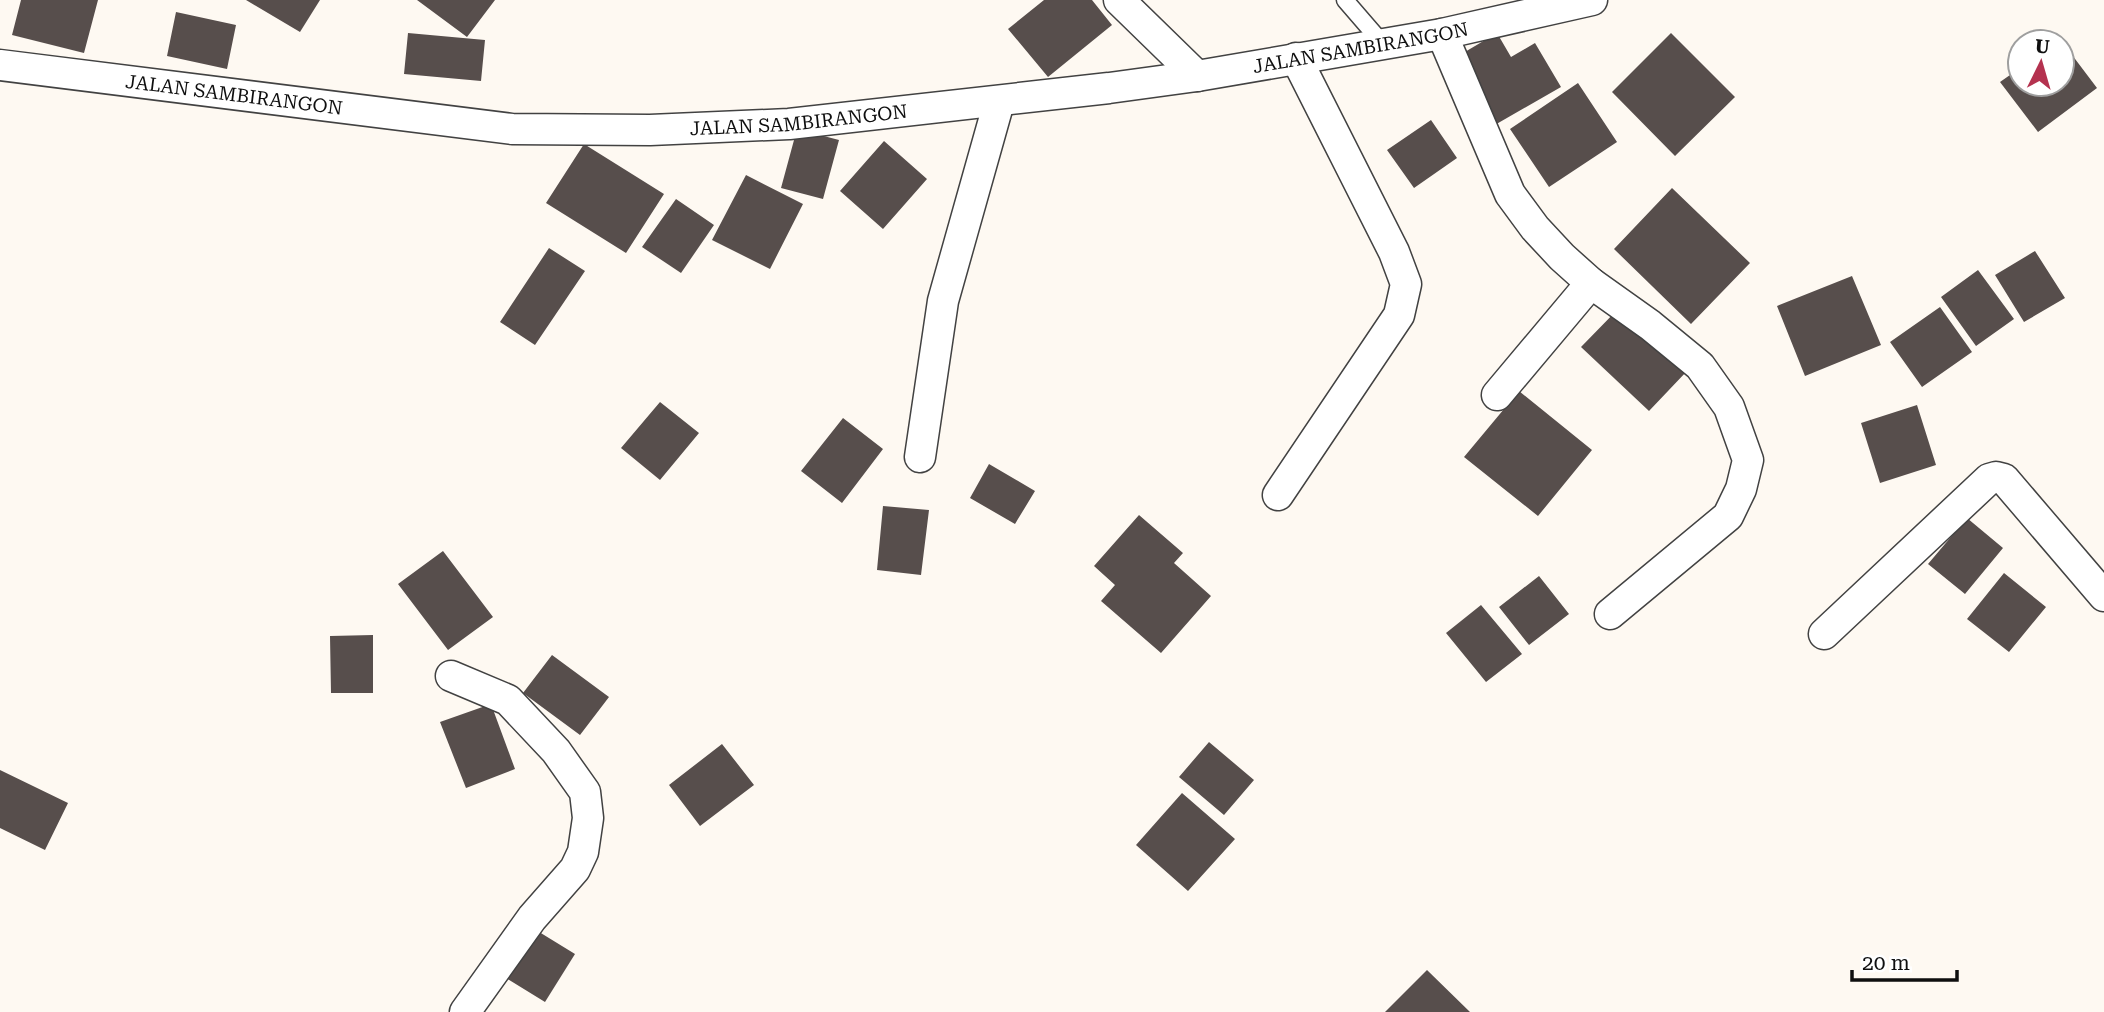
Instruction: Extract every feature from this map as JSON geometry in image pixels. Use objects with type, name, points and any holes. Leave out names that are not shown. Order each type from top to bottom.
[{"type":"street","points":[[1119,0],[1197,76]]},
{"type":"street","name":"JALAN SAMBIRANGON","points":[[0,65],[512,129],[650,130],[789,124],[999,102],[1197,76],[1442,34],[1592,0]]},
{"type":"street","points":[[1442,34],[1510,194],[1553,247],[1591,283],[1650,325],[1700,366],[1728,408],[1748,460],[1741,489],[1728,516],[1611,614]]},
{"type":"street","points":[[1278,495],[1399,315],[1406,284],[1394,252],[1296,58]]},
{"type":"street","points":[[920,457],[943,301],[999,102]]},
{"type":"street","points":[[1497,396],[1591,283]]},
{"type":"street","points":[[1824,634],[1989,479],[1996,477],[2004,479],[2104,596]]},
{"type":"street","points":[[452,676],[508,700],[556,751],[585,792],[588,818],[583,852],[575,869],[532,918],[465,1012]]},
{"type":"lane","points":[[1345,0],[1383,44]]},
{"type":"building","points":[[21,0],[98,0],[84,53],[12,35]]},
{"type":"building","points":[[246,0],[320,0],[300,32]]},
{"type":"building","points":[[417,0],[495,0],[467,37]]},
{"type":"building","points":[[1044,0],[1092,0],[1112,25],[1048,77],[1008,29]]},
{"type":"building","points":[[176,12],[236,25],[227,69],[167,56]]},
{"type":"building","points":[[408,33],[485,40],[481,81],[404,74]]},
{"type":"building","points":[[1497,33],[1511,57],[1535,43],[1561,87],[1493,126],[1453,59]]},
{"type":"building","points":[[1671,33],[1735,97],[1675,156],[1612,92]]},
{"type":"building","points":[[2076,60],[2097,88],[2038,132],[2012,98],[2076,98]]},
{"type":"building","points":[[2006,78],[2006,90],[2000,82]]},
{"type":"building","points":[[1578,83],[1617,142],[1549,187],[1510,129]]},
{"type":"building","points":[[1431,120],[1457,158],[1414,188],[1387,150]]},
{"type":"building","points":[[797,129],[839,140],[823,199],[781,188]]},
{"type":"building","points":[[884,141],[927,179],[883,229],[840,191]]},
{"type":"building","points":[[584,144],[664,194],[626,253],[546,203]]},
{"type":"building","points":[[746,175],[803,204],[770,269],[712,240]]},
{"type":"building","points":[[1672,188],[1750,263],[1691,324],[1614,249]]},
{"type":"building","points":[[676,199],[714,225],[681,273],[642,247]]},
{"type":"building","points":[[549,248],[585,271],[535,345],[500,322]]},
{"type":"building","points":[[2035,251],[2065,298],[2024,322],[1995,275]]},
{"type":"building","points":[[1978,270],[2014,319],[1976,346],[1941,297]]},
{"type":"building","points":[[1852,276],[1881,345],[1805,376],[1777,306]]},
{"type":"building","points":[[1620,307],[1687,371],[1649,411],[1581,347]]},
{"type":"building","points":[[1940,307],[1972,352],[1922,387],[1890,342]]},
{"type":"building","points":[[1519,391],[1592,450],[1538,516],[1464,457]]},
{"type":"building","points":[[660,402],[699,433],[660,480],[621,448]]},
{"type":"building","points":[[1917,405],[1936,465],[1880,483],[1861,423]]},
{"type":"building","points":[[843,418],[883,449],[842,503],[801,471]]},
{"type":"building","points":[[989,464],[1035,491],[1015,524],[970,498]]},
{"type":"building","points":[[883,506],[929,510],[921,575],[877,570]]},
{"type":"building","points":[[1139,515],[1183,553],[1174,563],[1211,596],[1161,653],[1101,601],[1115,585],[1094,566]]},
{"type":"building","points":[[1967,518],[2003,548],[1965,594],[1928,564]]},
{"type":"building","points":[[443,551],[493,617],[448,650],[398,584]]},
{"type":"building","points":[[2004,573],[2046,607],[2009,652],[1967,619]]},
{"type":"building","points":[[1539,576],[1569,614],[1529,645],[1499,607]]},
{"type":"building","points":[[1481,605],[1522,654],[1486,682],[1446,633]]},
{"type":"building","points":[[373,635],[373,693],[331,693],[330,636]]},
{"type":"building","points":[[552,655],[609,697],[580,735],[523,693]]},
{"type":"building","points":[[491,704],[515,769],[466,788],[440,722]]},
{"type":"building","points":[[1209,742],[1254,780],[1224,815],[1179,777]]},
{"type":"building","points":[[722,744],[754,785],[700,826],[669,785]]},
{"type":"building","points":[[0,770],[68,803],[45,850],[0,828]]},
{"type":"building","points":[[1182,793],[1235,839],[1188,891],[1136,845]]},
{"type":"building","points":[[531,927],[575,954],[545,1002],[501,975]]},
{"type":"building","points":[[1427,970],[1470,1012],[1385,1012]]}]
